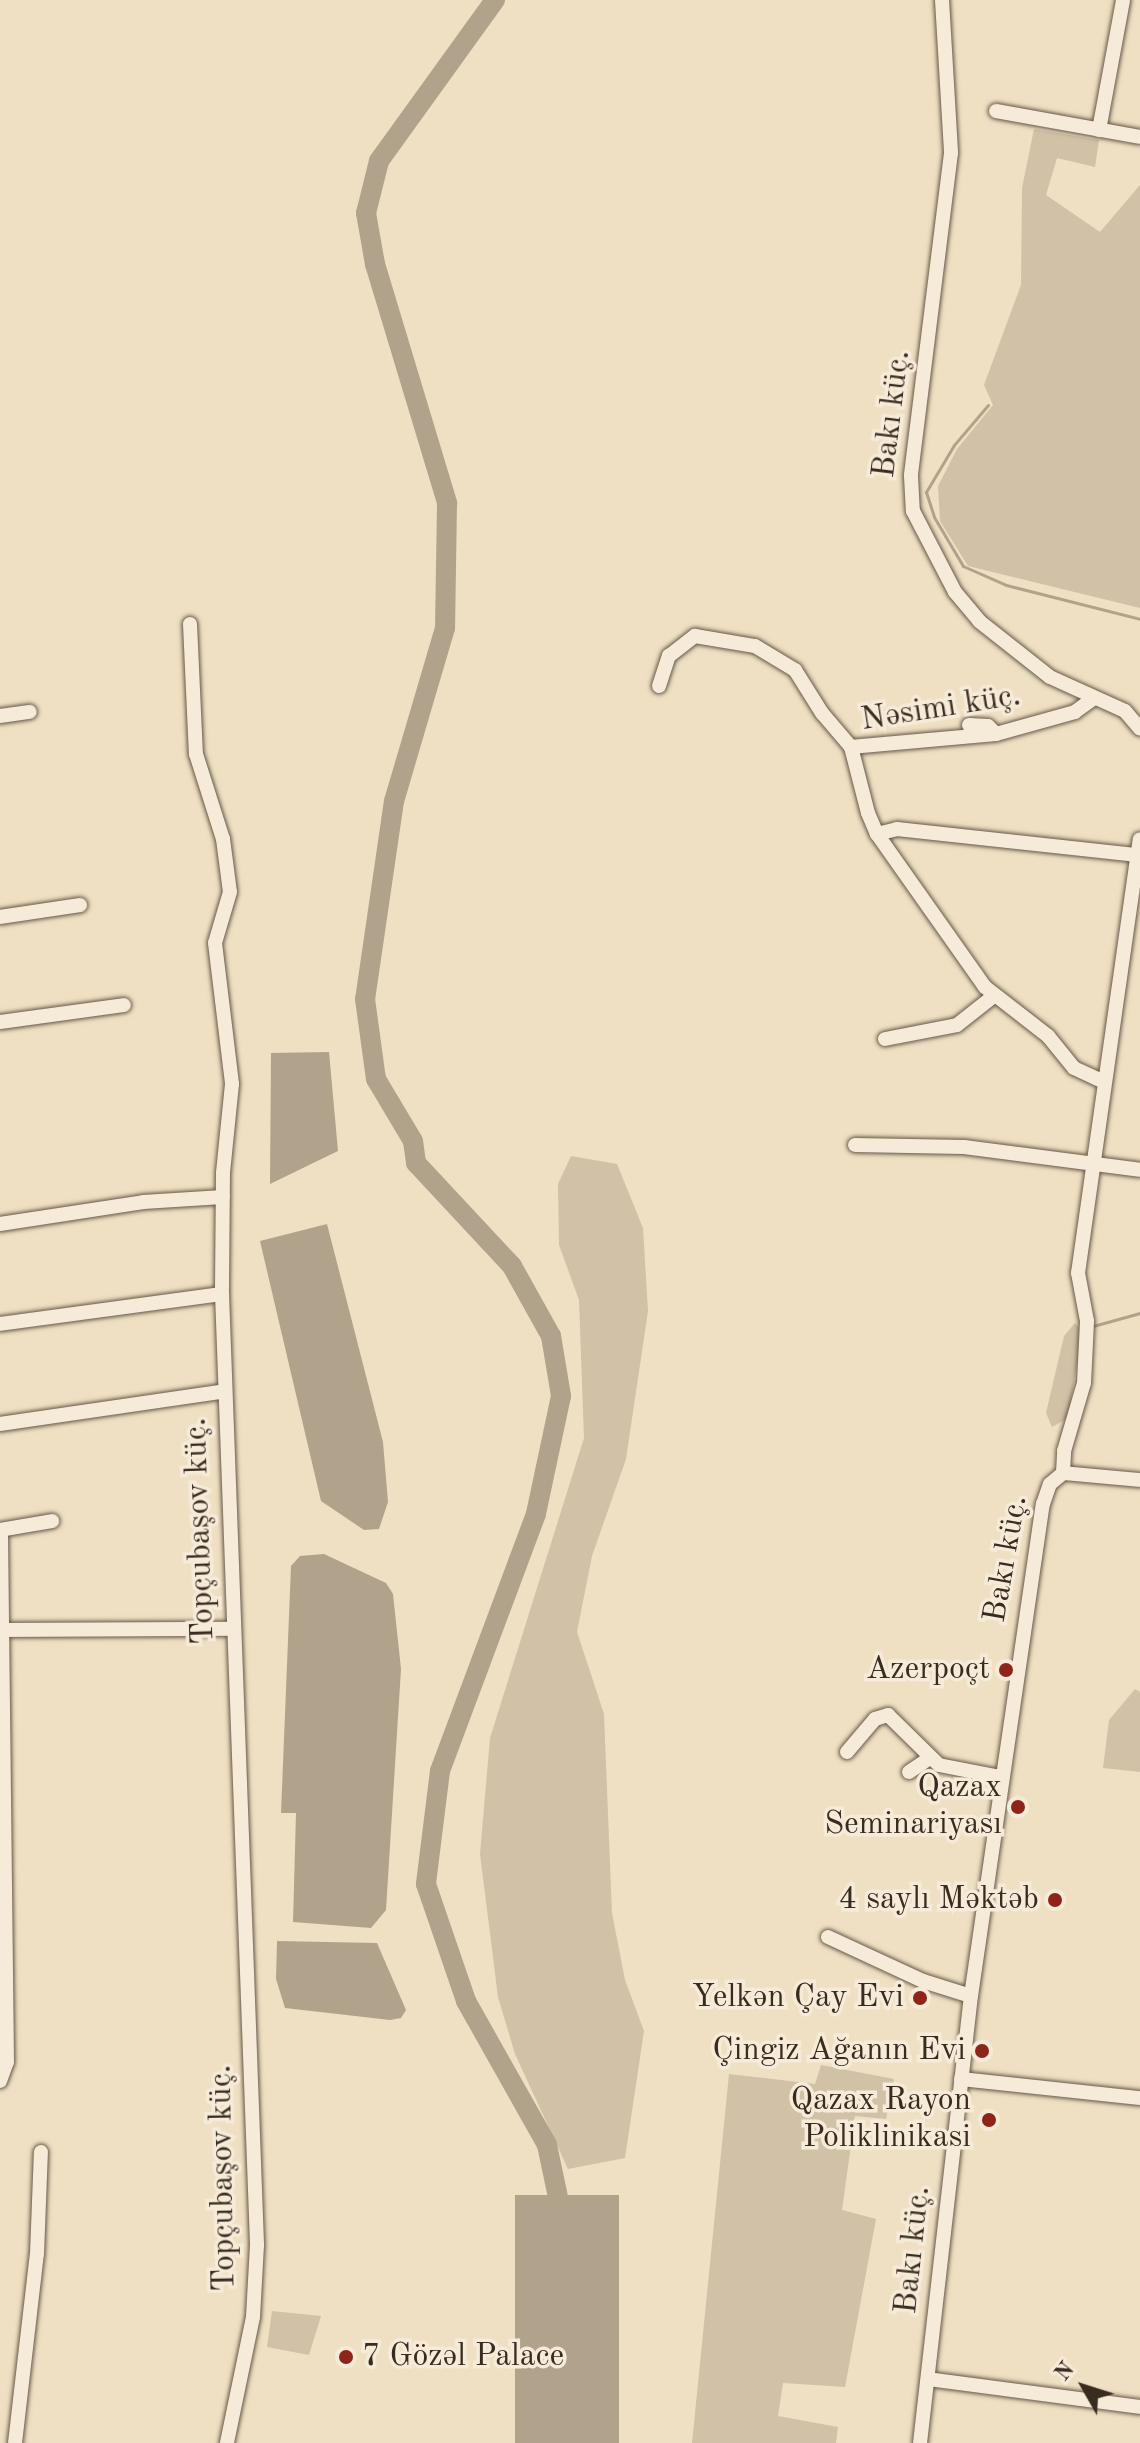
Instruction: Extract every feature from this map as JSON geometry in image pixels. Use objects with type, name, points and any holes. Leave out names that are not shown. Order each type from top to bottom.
[{"type":"street","name":"Bakı küç.","points":[[942,0],[951,153],[911,476],[913,511],[955,592],[972,613],[1029,663],[1137,717]]},
{"type":"street","points":[[1099,130],[1123,0]]},
{"type":"street","points":[[996,111],[1140,137]]},
{"type":"street","name":"Topçubaşov küç.","points":[[190,624],[196,754],[229,869],[230,892],[215,943],[232,1084],[223,1197],[222,1294],[257,2245],[253,2317],[227,2443]]},
{"type":"street","points":[[659,686],[669,656],[695,636],[755,646],[795,670],[822,713],[851,747]]},
{"type":"street","name":"Nəsimi küç.","points":[[1094,698],[1083,710],[996,734],[851,747],[877,834],[971,970],[995,995],[1048,1036],[1074,1068],[1104,1082]]},
{"type":"street","points":[[0,716],[30,712]]},
{"type":"street","points":[[969,725],[988,726],[996,734]]},
{"type":"street","points":[[877,834],[897,829],[1138,855]]},
{"type":"street","name":"Bakı küç.","points":[[920,2443],[971,1996],[1001,1777],[1043,1504],[1050,1484],[1063,1473],[1086,1361],[1087,1321],[1077,1288],[1104,1082],[1136,886],[1140,839]]},
{"type":"street","points":[[0,917],[80,905]]},
{"type":"street","points":[[885,1039],[957,1025],[995,995]]},
{"type":"street","points":[[0,1022],[124,1005]]},
{"type":"street","points":[[855,1145],[964,1147],[1140,1170]]},
{"type":"street","points":[[0,1224],[143,1202],[223,1197]]},
{"type":"street","points":[[0,1324],[222,1294]]},
{"type":"street","points":[[0,1424],[225,1391]]},
{"type":"street","points":[[1063,1473],[1140,1480]]},
{"type":"street","points":[[0,2081],[7,2062],[5,1630],[1,1530],[52,1521]]},
{"type":"street","points":[[5,1630],[232,1629]]},
{"type":"street","points":[[847,1752],[875,1719],[888,1715],[930,1758],[947,1768],[1001,1777]]},
{"type":"street","points":[[909,1772],[930,1758]]},
{"type":"street","points":[[828,1937],[923,1981],[971,1996]]},
{"type":"street","points":[[961,2079],[1140,2098]]},
{"type":"street","points":[[15,2443],[37,2254],[41,2152]]},
{"type":"street","points":[[928,2379],[1140,2407]]},
{"type":"shaded area","points":[[1034,129],[1099,140],[1095,167],[1057,158],[1046,195],[1100,232],[1140,185],[1140,608],[968,566],[940,521],[938,486],[957,449],[993,405],[984,385],[1021,285],[1022,188]]},
{"type":"shaded area","points":[[329,1052],[338,1151],[270,1184],[271,1053]]},
{"type":"shaded area","points":[[571,1156],[617,1164],[643,1228],[648,1311],[626,1459],[592,1556],[577,1632],[604,1714],[612,1913],[625,1980],[644,2031],[625,2158],[568,2169],[515,2054],[498,1997],[480,1854],[490,1738],[584,1438],[579,1300],[559,1245],[558,1184]]},
{"type":"shaded area","points":[[327,1224],[383,1442],[388,1502],[379,1529],[364,1530],[321,1501],[260,1241]]},
{"type":"shaded area","points":[[1075,1323],[1082,1331],[1068,1418],[1052,1427],[1046,1413],[1064,1336]]},
{"type":"shaded area","points":[[324,1554],[386,1583],[393,1594],[401,1669],[386,1910],[371,1928],[293,1922],[296,1813],[281,1813],[291,1566],[300,1556]]},
{"type":"shaded area","points":[[1135,1689],[1140,1692],[1140,1772],[1103,1768],[1109,1720]]},
{"type":"shaded area","points":[[277,1941],[377,1943],[406,2010],[401,2018],[390,2020],[285,2008],[276,1979]]},
{"type":"shaded area","points":[[821,2065],[894,2079],[886,2119],[855,2116],[842,2210],[876,2219],[845,2387],[783,2383],[778,2416],[838,2427],[836,2443],[692,2443],[729,2074],[815,2084]]},
{"type":"shaded area","points":[[515,2195],[619,2195],[619,2443],[515,2443]]},
{"type":"shaded area","points":[[272,2311],[321,2316],[309,2355],[267,2347]]},
{"type":"waterway","points":[[495,0],[379,161],[366,213],[375,264],[447,503],[445,628],[394,801],[365,999],[376,1079],[413,1141],[416,1163],[512,1266],[551,1336],[561,1396],[536,1514],[440,1771],[426,1884],[466,2001],[547,2145],[563,2221]]},
{"type":"waterway","points":[[988,405],[954,445],[926,492],[934,517],[963,566],[1006,585],[1140,619]]},
{"type":"waterway","points":[[1093,1326],[1140,1313]]},
{"type":"place","name":"Azerpoçt","points":[[1006,1670]]},
{"type":"place","name":"Qazax Seminariyası","points":[[1018,1807]]},
{"type":"place","name":"4 saylı Məktəb","points":[[1055,1900]]},
{"type":"place","name":"Yelkən Çay Evi","points":[[920,1998]]},
{"type":"place","name":"Çingiz Ağanın Evi","points":[[982,2051]]},
{"type":"place","name":"Qazax Rayon Poliklinikasi","points":[[989,2120]]},
{"type":"place","name":"7 Gözəl Palace","points":[[346,2357]]}]
